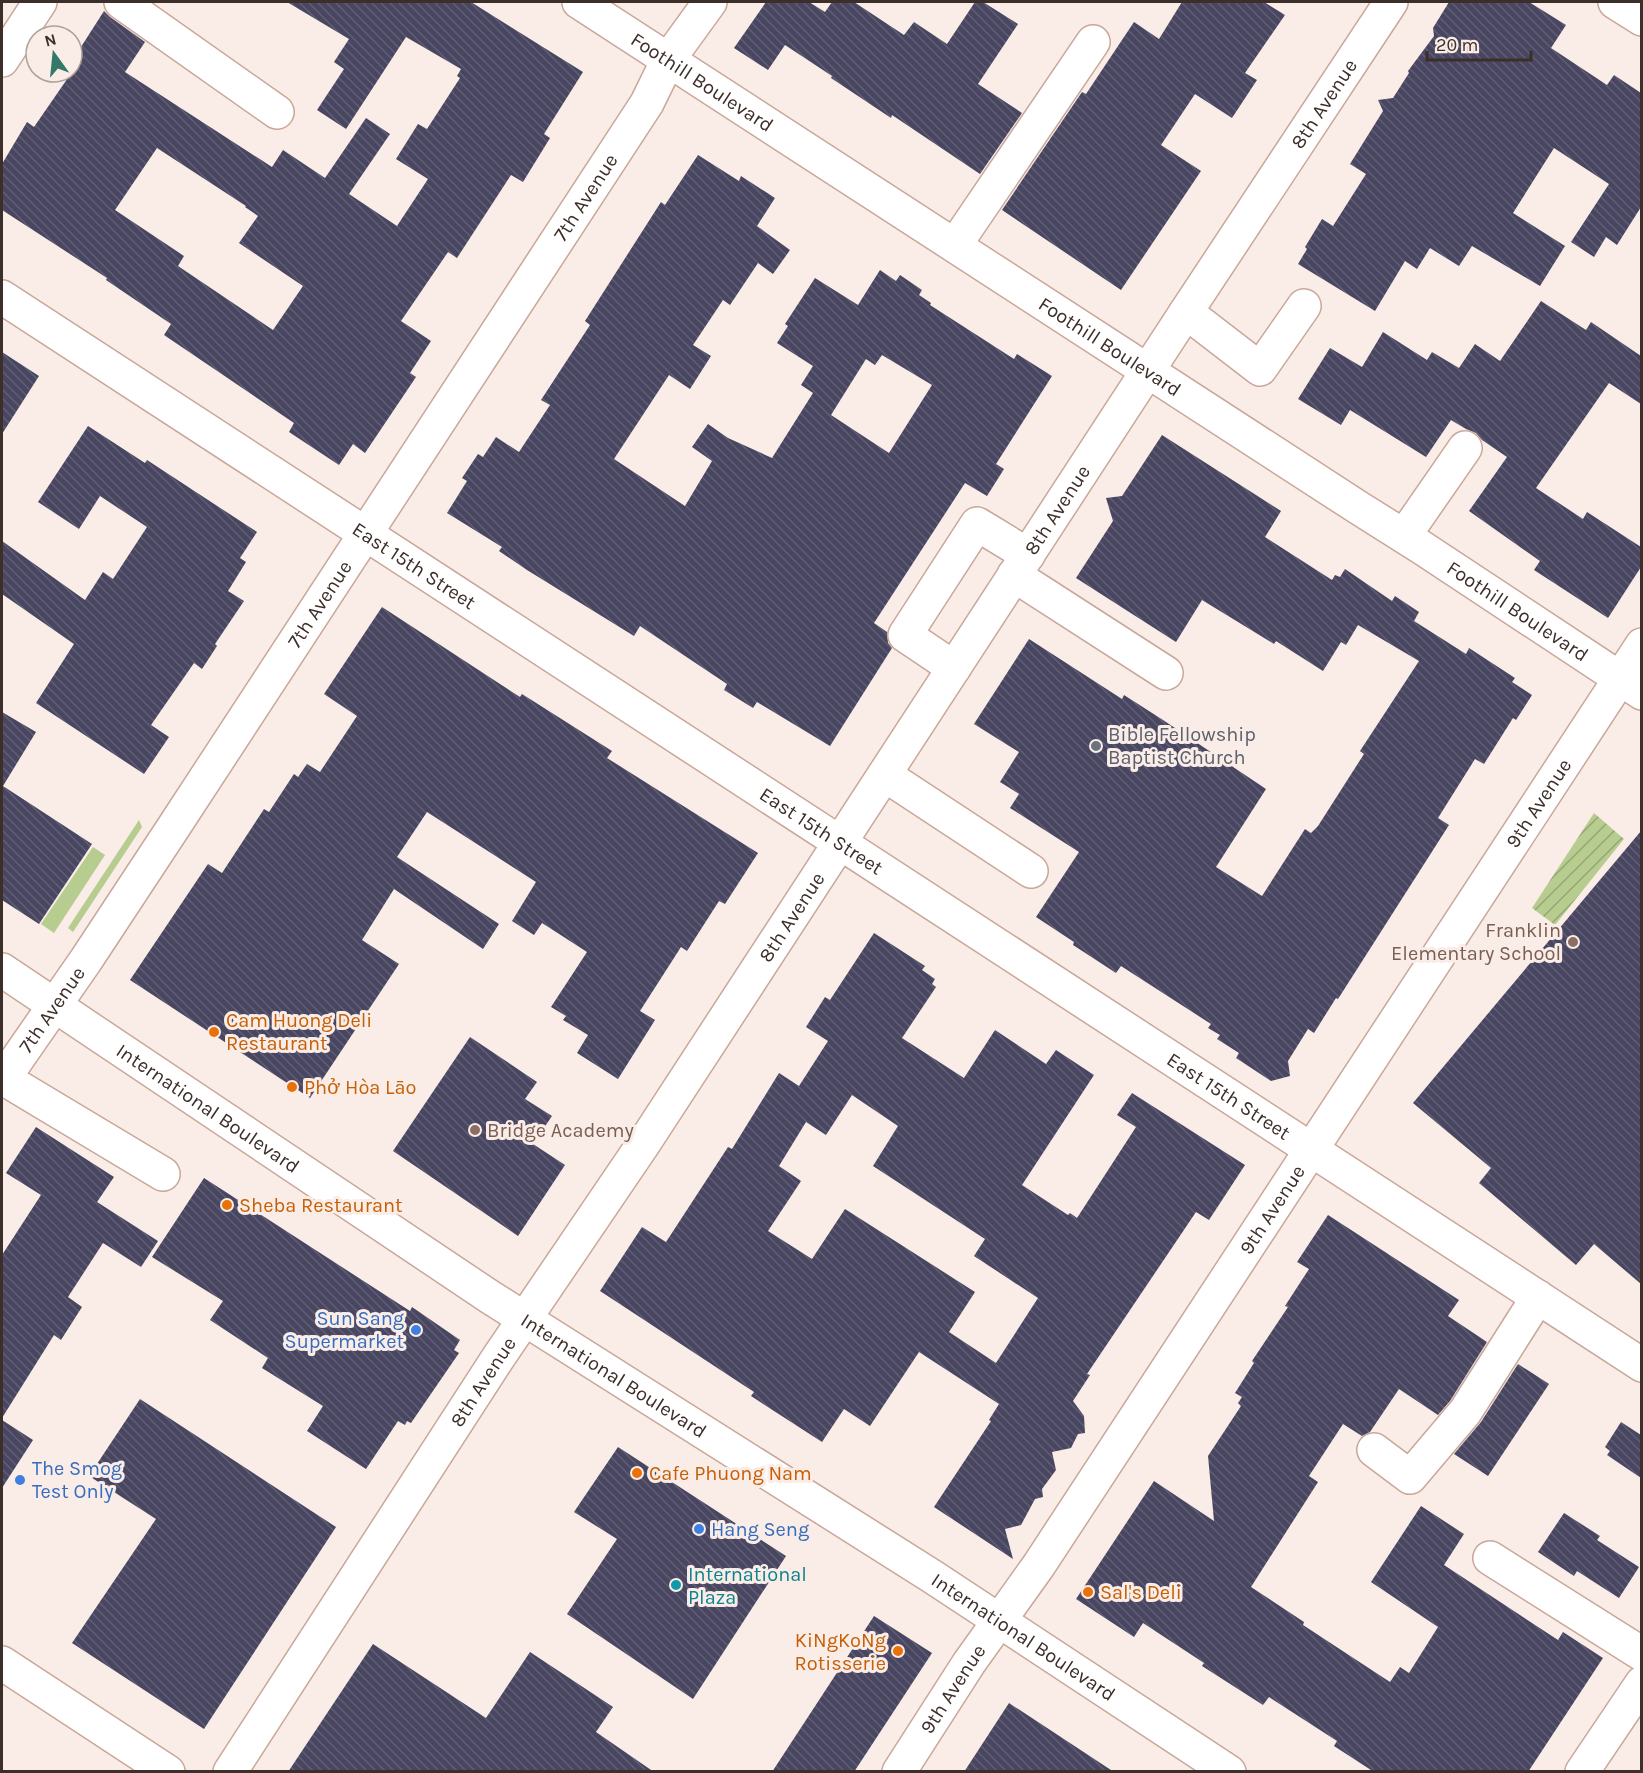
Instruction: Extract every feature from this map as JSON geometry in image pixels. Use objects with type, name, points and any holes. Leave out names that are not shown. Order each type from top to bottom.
[{"type":"street","points":[[2,60],[40,2]]},
{"type":"street","points":[[122,2],[277,112]]},
{"type":"street","name":"Foothill Boulevard","points":[[579,2],[1404,536],[1631,686]]},
{"type":"street","name":"7th Avenue","points":[[2,1080],[86,960],[366,535],[647,103],[668,60],[710,2]]},
{"type":"street","name":"8th Avenue","points":[[230,1772],[498,1358],[644,1143],[1391,2]]},
{"type":"street","points":[[1615,2],[1641,19]]},
{"type":"street","points":[[955,245],[1093,42]]},
{"type":"street","name":"East 15th Street","points":[[2,297],[1641,1365]]},
{"type":"street","points":[[1186,312],[1260,369],[1304,306]]},
{"type":"street","points":[[1404,536],[1465,448]]},
{"type":"street","points":[[954,668],[905,634],[977,524],[1021,565],[1166,673]]},
{"type":"street","name":"9th Avenue","points":[[899,1772],[969,1663],[1039,1565],[1311,1150],[1631,686],[1641,645]]},
{"type":"street","points":[[885,775],[1031,871]]},
{"type":"street","name":"International Boulevard","points":[[2,970],[525,1320],[1000,1621],[1229,1772]]},
{"type":"street","points":[[2,1080],[164,1174]]},
{"type":"street","points":[[1374,1450],[1410,1477],[1465,1412],[1538,1297]]},
{"type":"street","points":[[1490,1558],[1641,1654]]},
{"type":"street","points":[[2,1663],[168,1772]]},
{"type":"street","points":[[1582,1772],[1641,1683]]},
{"type":"green space","points":[[1594,813],[1624,839],[1555,925],[1532,908]]},
{"type":"green space","points":[[139,820],[142,827],[73,932],[68,928]]},
{"type":"green space","points":[[93,847],[105,855],[54,933],[41,924]]},
{"type":"building","points":[[287,2],[471,2],[583,72],[544,134],[550,138],[523,182],[511,175],[457,258],[448,252],[401,321],[431,341],[410,373],[416,377],[365,453],[353,444],[339,465],[289,432],[294,423],[164,335],[171,324],[106,280],[107,278],[2,210],[2,164],[27,122],[34,127],[64,84],[84,84],[84,42],[104,11],[145,42],[125,72],[272,167],[283,150],[325,178],[366,118],[390,134],[349,194],[397,226],[428,179],[396,159],[418,124],[427,129],[460,78],[457,76],[461,69],[406,37],[346,129],[317,110],[344,69],[334,62],[349,39]],"holes":[[[157,148],[258,216],[239,243],[303,286],[273,330],[178,266],[184,256],[115,210]]]},
{"type":"building","points":[[766,2],[809,2],[825,12],[832,2],[854,2],[904,35],[914,22],[947,44],[975,2],[983,2],[1018,24],[978,84],[1022,113],[980,174],[892,115],[891,118],[785,45],[768,70],[734,48]]},
{"type":"building","points":[[1182,2],[1264,2],[1285,15],[1245,73],[1257,80],[1232,118],[1195,94],[1161,145],[1201,171],[1121,290],[1002,210],[1082,92],[1086,94],[1134,22],[1159,39]]},
{"type":"building","points":[[1449,2],[1529,2],[1566,25],[1551,48],[1607,85],[1614,75],[1641,93],[1641,207],[1617,245],[1606,237],[1594,257],[1571,242],[1609,184],[1554,148],[1513,213],[1565,246],[1540,286],[1472,246],[1459,266],[1430,248],[1417,269],[1405,261],[1375,311],[1298,264],[1307,249],[1305,247],[1322,219],[1333,226],[1366,174],[1350,164],[1383,111],[1378,100],[1393,98],[1409,73],[1408,71],[1434,36],[1433,28]]},
{"type":"building","points":[[698,155],[739,181],[741,176],[775,198],[757,226],[790,250],[773,274],[758,263],[730,305],[723,300],[693,345],[711,356],[690,389],[669,375],[614,459],[685,506],[712,461],[692,447],[708,424],[728,438],[772,458],[813,393],[801,385],[813,366],[777,343],[788,326],[785,324],[815,278],[858,305],[880,270],[896,281],[900,275],[922,290],[919,295],[931,303],[930,305],[1014,359],[1017,354],[1052,376],[996,464],[1004,469],[987,496],[965,483],[874,623],[887,632],[888,643],[892,648],[830,746],[757,702],[753,708],[724,690],[727,684],[640,626],[634,636],[527,570],[499,551],[502,547],[447,513],[467,481],[462,478],[478,454],[483,457],[496,437],[519,452],[550,405],[541,400],[590,325],[585,321],[661,202],[665,205]],"holes":[[[882,355],[932,385],[889,453],[831,415],[866,359],[875,365]]]},
{"type":"building","points":[[1541,301],[1586,330],[1591,322],[1641,356],[1641,404],[1609,383],[1536,488],[1583,519],[1587,512],[1641,547],[1641,567],[1608,618],[1534,570],[1540,561],[1469,511],[1507,457],[1482,440],[1476,433],[1451,420],[1426,457],[1350,410],[1341,425],[1298,399],[1330,348],[1362,367],[1383,332],[1427,360],[1432,352],[1459,368],[1475,344],[1500,361]]},
{"type":"building","points":[[2,352],[39,376],[2,434]]},
{"type":"building","points":[[88,426],[145,463],[147,460],[257,532],[240,558],[246,562],[228,591],[244,601],[215,644],[217,646],[202,669],[194,663],[151,725],[169,737],[144,774],[36,703],[74,644],[2,594],[2,541],[85,600],[103,572],[113,579],[147,527],[100,496],[79,529],[38,502]]},
{"type":"building","points":[[1162,435],[1281,511],[1265,537],[1332,580],[1335,575],[1340,577],[1345,569],[1392,601],[1395,596],[1419,612],[1414,621],[1466,654],[1469,648],[1515,678],[1512,682],[1532,695],[1516,720],[1513,718],[1484,764],[1475,759],[1438,818],[1449,825],[1338,999],[1336,998],[1314,1033],[1308,1029],[1288,1061],[1290,1076],[1271,1081],[1236,1058],[1239,1053],[1217,1039],[1220,1035],[1208,1028],[1211,1024],[1121,966],[1116,973],[1036,917],[1079,852],[1010,808],[1019,794],[1000,782],[1019,752],[974,724],[1029,639],[1122,699],[1124,695],[1266,789],[1216,867],[1262,896],[1305,829],[1311,833],[1318,826],[1364,754],[1360,751],[1419,661],[1358,625],[1346,645],[1341,642],[1323,671],[1276,641],[1274,644],[1202,600],[1176,642],[1076,578],[1113,521],[1106,498],[1122,496]]},
{"type":"building","points":[[382,607],[520,697],[522,694],[612,751],[607,758],[758,853],[725,904],[719,901],[687,951],[681,947],[640,1011],[655,1020],[618,1079],[577,1053],[588,1035],[563,1020],[566,1016],[551,1007],[587,952],[542,923],[534,935],[512,921],[536,882],[427,812],[397,857],[499,924],[483,949],[394,889],[362,940],[399,964],[310,1098],[130,980],[208,864],[222,873],[264,809],[269,812],[294,774],[298,777],[307,764],[320,772],[357,716],[324,694]]},
{"type":"building","points":[[2,712],[36,732],[3,786],[92,844],[39,924],[2,900]]},
{"type":"building","name":"Franklin Elementary School","points":[[1641,831],[1641,1284],[1594,1244],[1576,1265],[1479,1183],[1491,1168],[1413,1103]]},
{"type":"building","points":[[874,933],[925,966],[922,970],[935,979],[932,984],[936,987],[902,1038],[964,1078],[995,1030],[1046,1064],[1056,1050],[1094,1075],[1022,1185],[1068,1215],[1070,1213],[1077,1218],[1136,1127],[1117,1115],[1132,1093],[1245,1165],[1209,1220],[1196,1212],[1087,1374],[1090,1375],[1073,1401],[1084,1416],[1085,1433],[1078,1434],[1071,1448],[1052,1452],[1056,1470],[1042,1489],[1043,1497],[1035,1499],[1021,1525],[1005,1529],[1013,1559],[934,1507],[991,1421],[989,1420],[999,1404],[919,1352],[870,1426],[844,1409],[822,1442],[751,1396],[754,1392],[600,1291],[642,1227],[666,1242],[728,1147],[732,1149],[779,1073],[799,1086],[828,1041],[806,1027],[825,997],[830,1000]],"holes":[[[852,1095],[898,1126],[873,1166],[985,1239],[974,1256],[1038,1298],[996,1363],[949,1332],[975,1292],[845,1209],[812,1259],[768,1231],[801,1181],[779,1166],[806,1122],[826,1135]]]},
{"type":"building","name":"Bridge Academy","points":[[470,1037],[537,1082],[525,1099],[552,1116],[533,1144],[565,1165],[518,1236],[393,1151]]},
{"type":"building","points":[[36,1127],[114,1177],[97,1202],[158,1241],[141,1267],[103,1243],[68,1297],[82,1307],[61,1340],[54,1335],[2,1418],[2,1255],[41,1195],[6,1173]]},
{"type":"building","points":[[204,1178],[410,1311],[412,1307],[460,1340],[454,1350],[459,1353],[411,1423],[407,1421],[405,1425],[398,1421],[366,1469],[307,1431],[323,1406],[262,1368],[268,1358],[210,1320],[223,1301],[152,1257]]},
{"type":"building","points":[[1328,1215],[1459,1300],[1448,1316],[1487,1342],[1450,1401],[1438,1415],[1399,1389],[1370,1432],[1362,1436],[1343,1424],[1309,1476],[1318,1482],[1251,1587],[1304,1622],[1303,1625],[1390,1682],[1400,1667],[1409,1673],[1438,1627],[1371,1582],[1421,1506],[1464,1534],[1444,1565],[1558,1640],[1563,1632],[1603,1658],[1528,1772],[1374,1772],[1334,1746],[1337,1741],[1269,1697],[1263,1705],[1202,1666],[1204,1663],[1143,1623],[1134,1637],[1076,1599],[1154,1481],[1214,1521],[1208,1456],[1241,1406],[1238,1403],[1242,1397],[1235,1393],[1254,1363],[1252,1361],[1288,1307],[1285,1306],[1309,1269],[1297,1262]]},
{"type":"building","points":[[1518,1364],[1549,1384],[1488,1476],[1454,1454],[1481,1422]]},
{"type":"building","points":[[140,1399],[336,1527],[204,1729],[72,1643],[156,1519],[89,1476]]},
{"type":"building","points":[[2,1420],[33,1440],[2,1488]]},
{"type":"building","points":[[1621,1422],[1641,1435],[1641,1478],[1607,1455],[1610,1451],[1605,1447]]},
{"type":"building","name":"International Plaza","points":[[618,1447],[786,1556],[693,1699],[567,1614],[617,1539],[574,1512]]},
{"type":"building","points":[[1564,1513],[1600,1536],[1597,1540],[1639,1567],[1619,1598],[1577,1571],[1574,1576],[1538,1552]]},
{"type":"building","points":[[874,1616],[932,1653],[854,1772],[772,1772]]},
{"type":"building","points":[[373,1644],[486,1718],[530,1652],[613,1707],[596,1732],[654,1772],[288,1772]]},
{"type":"building","points":[[1009,1703],[1114,1772],[964,1772]]},
{"type":"place","name":"Bible Fellowship Baptist Church","points":[[1096,746]]},
{"type":"place","name":"Franklin Elementary School","points":[[1573,942]]},
{"type":"place","name":"Cam Huong Deli Restaurant","points":[[214,1032]]},
{"type":"place","name":"Phở Hòa Lāo","points":[[292,1087]]},
{"type":"place","name":"Bridge Academy","points":[[475,1130]]},
{"type":"place","name":"Sheba Restaurant","points":[[227,1205]]},
{"type":"place","name":"Sun Sang Supermarket","points":[[416,1330]]},
{"type":"place","name":"Cafe Phuong Nam","points":[[637,1473]]},
{"type":"place","name":"The Smog Test Only","points":[[20,1480]]},
{"type":"place","name":"Hang Seng","points":[[699,1529]]},
{"type":"place","name":"International Plaza","points":[[676,1585]]},
{"type":"place","name":"Sal's Deli","points":[[1088,1592]]},
{"type":"place","name":"KiNgKoNg Rotisserie","points":[[898,1651]]}]
